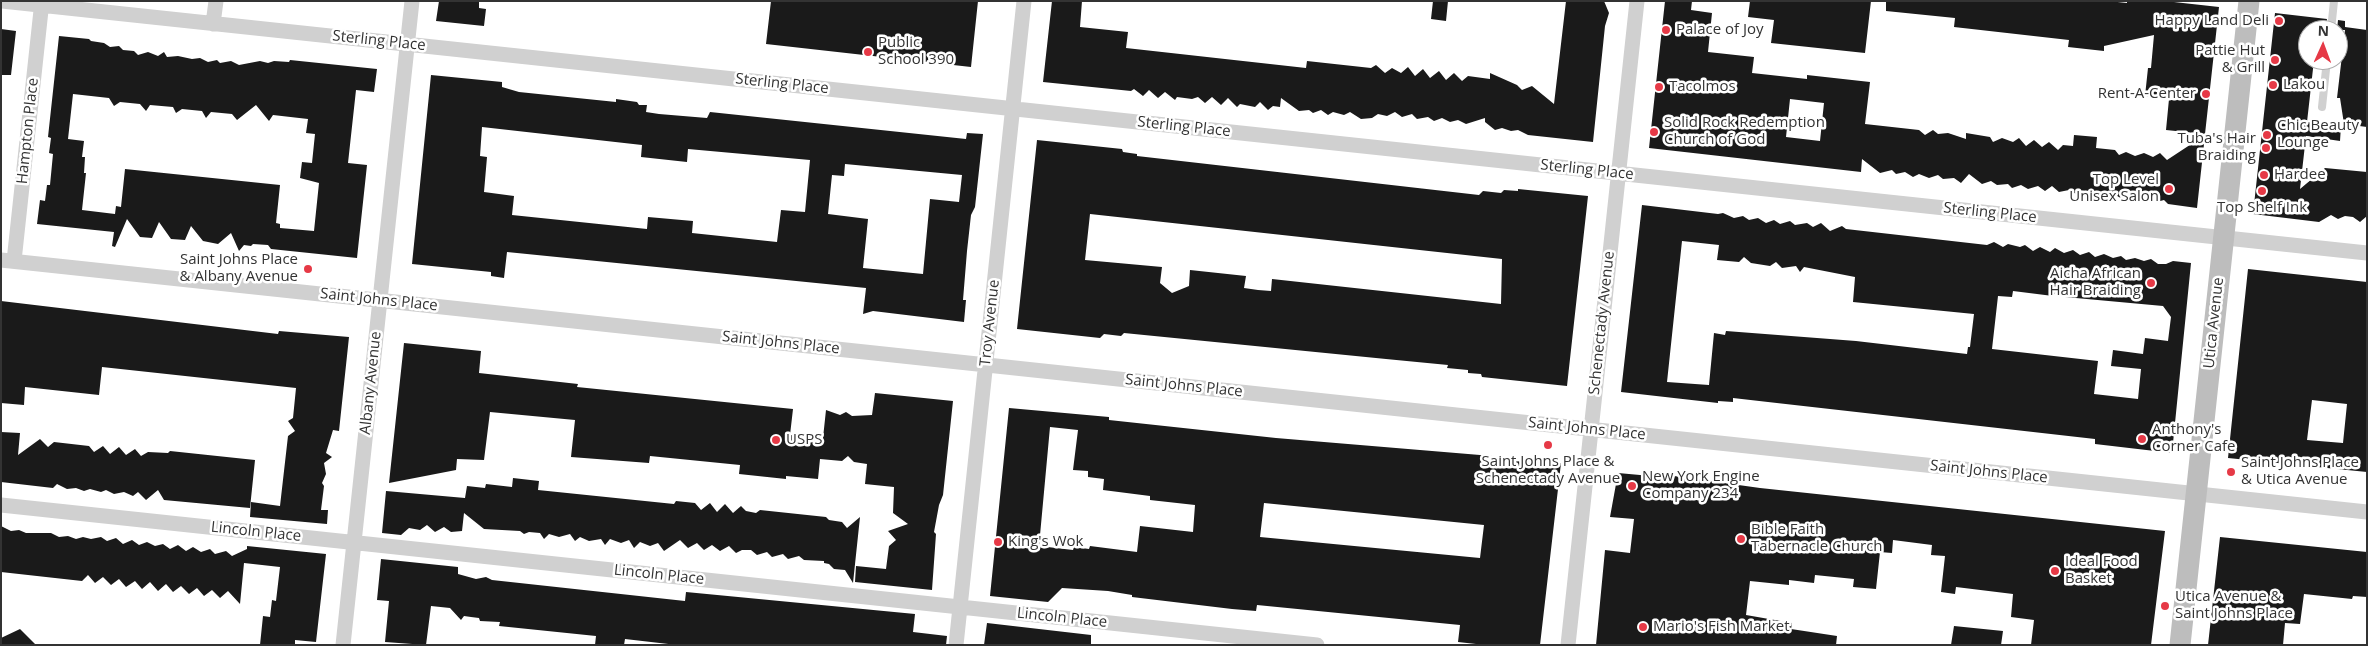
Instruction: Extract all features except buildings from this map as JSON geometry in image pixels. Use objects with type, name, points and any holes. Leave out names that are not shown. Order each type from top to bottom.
[{"type":"main road","name":"Utica Avenue","points":[[2180,645],[2248,1]]},
{"type":"street","name":"Sterling Place","points":[[2,1],[42,3],[214,24],[2367,253]]},
{"type":"street","points":[[214,24],[216,1]]},
{"type":"street","name":"Albany Avenue","points":[[344,645],[412,1]]},
{"type":"street","name":"Troy Avenue","points":[[956,645],[1024,1]]},
{"type":"street","name":"Schenectady Avenue","points":[[1568,645],[1636,1]]},
{"type":"street","name":"Hampton Place","points":[[8,260],[42,3]]},
{"type":"street","name":"Saint Johns Place","points":[[8,260],[2367,512]]},
{"type":"street","name":"Lincoln Place","points":[[1,505],[1317,645]]},
{"type":"lane","points":[[2332,20],[2334,1]]},
{"type":"lane","points":[[2322,107],[2326,70]]},
{"type":"place","name":"Happy Land Deli","points":[[2279,21]]},
{"type":"place","name":"Palace of Joy","points":[[1666,30]]},
{"type":"place","name":"Public School 390","points":[[868,52]]},
{"type":"place","name":"Pattie Hut & Grill","points":[[2275,60]]},
{"type":"place","name":"Lakou","points":[[2273,85]]},
{"type":"place","name":"Tacolmos","points":[[1659,87]]},
{"type":"place","name":"Rent-A-Center","points":[[2206,94]]},
{"type":"place","name":"Solid Rock Redemption Church of God","points":[[1654,132]]},
{"type":"place","name":"Chic Beauty Lounge","points":[[2267,135]]},
{"type":"place","name":"Tuba's Hair Braiding","points":[[2266,148]]},
{"type":"place","name":"Hardee","points":[[2264,175]]},
{"type":"place","name":"Top Level Unisex Salon","points":[[2169,189]]},
{"type":"place","name":"Top Shelf Ink","points":[[2262,191]]},
{"type":"place","name":"Saint Johns Place & Albany Avenue","points":[[308,269]]},
{"type":"place","name":"Aicha African Hair Braiding","points":[[2151,283]]},
{"type":"place","name":"Anthony's Corner Cafe","points":[[2142,439]]},
{"type":"place","name":"USPS","points":[[776,440]]},
{"type":"place","name":"Saint Johns Place & Schenectady Avenue","points":[[1548,445]]},
{"type":"place","name":"Saint Johns Place & Utica Avenue","points":[[2231,472]]},
{"type":"place","name":"New York Engine Company 234","points":[[1632,486]]},
{"type":"place","name":"Bible Faith Tabernacle Church","points":[[1741,539]]},
{"type":"place","name":"King's Wok","points":[[998,542]]},
{"type":"place","name":"Ideal Food Basket","points":[[2055,571]]},
{"type":"place","name":"Utica Avenue & Saint Johns Place","points":[[2165,606]]},
{"type":"place","name":"Mario's Fish Market","points":[[1643,627]]}]
